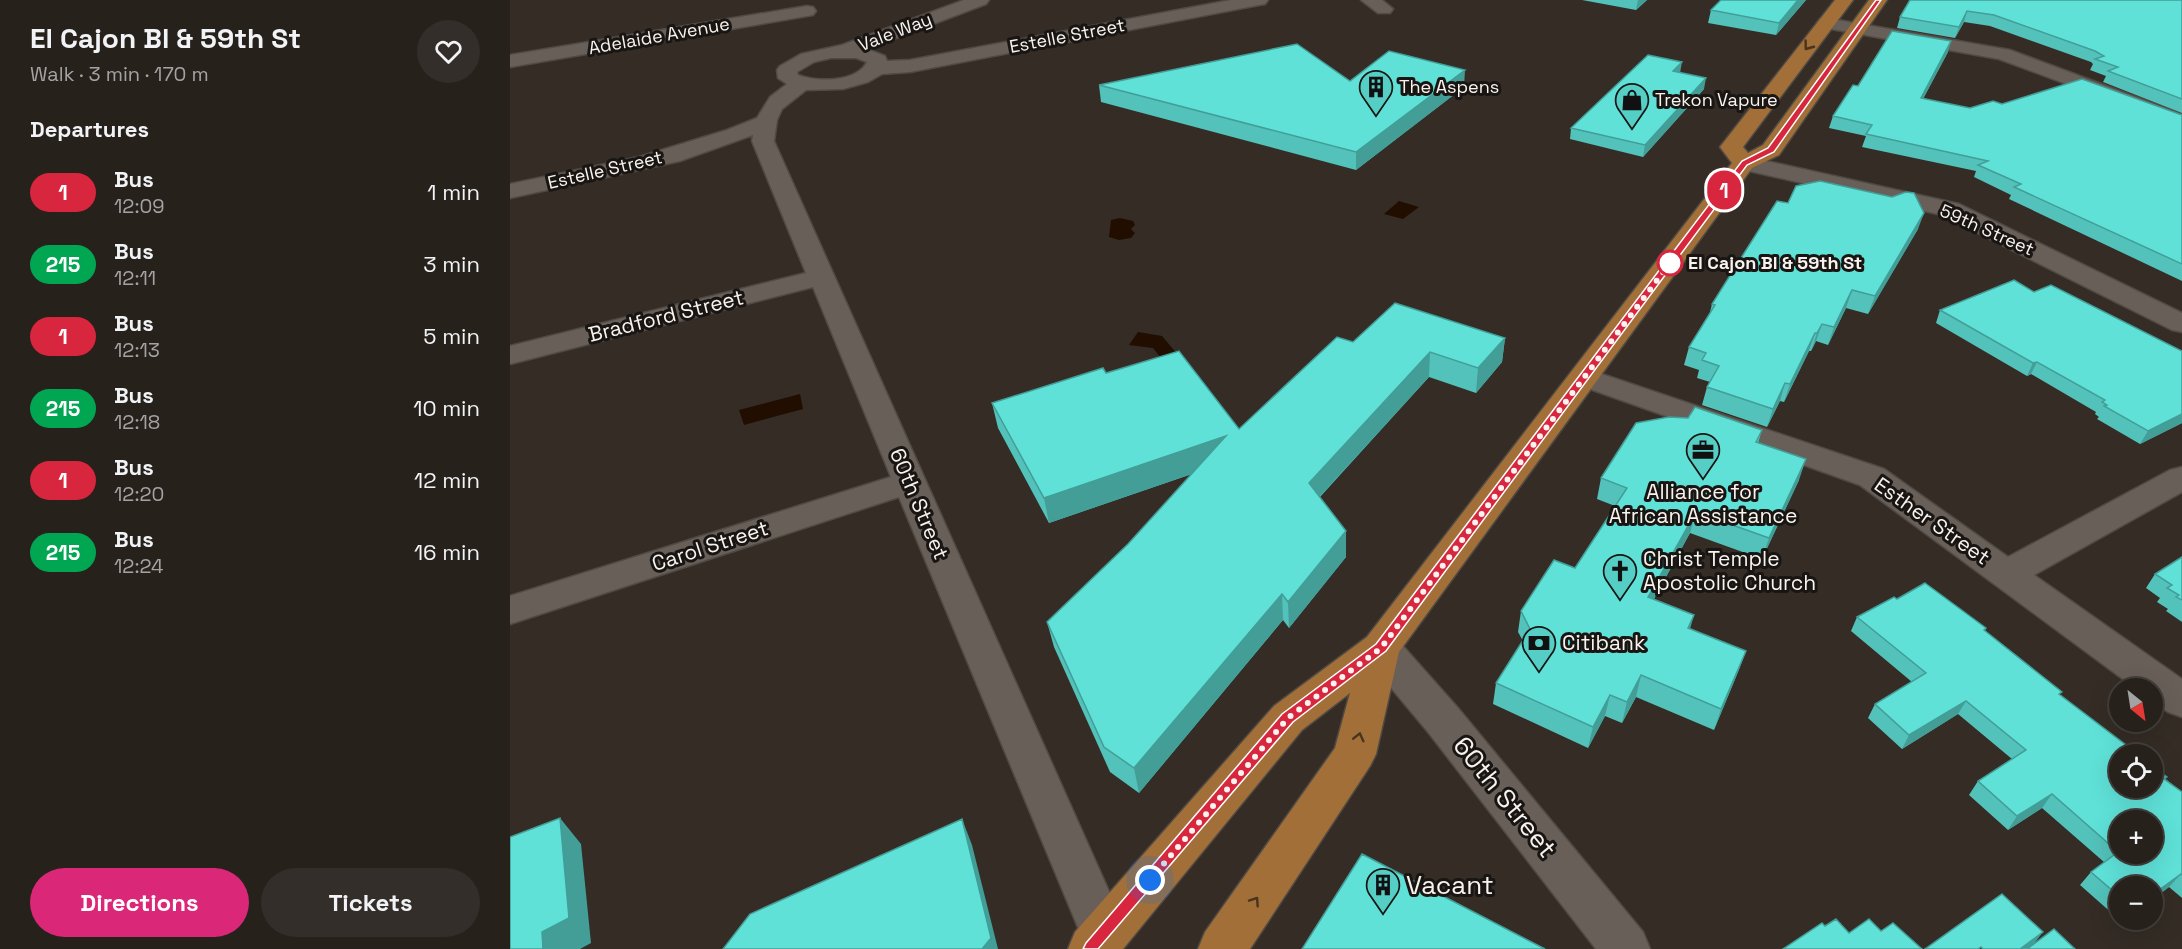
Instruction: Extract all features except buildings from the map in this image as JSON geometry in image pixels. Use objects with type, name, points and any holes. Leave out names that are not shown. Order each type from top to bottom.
[{"type":"main road","points":[[1744,163],[1731,147],[1844,0]]},
{"type":"main road","points":[[1098,942],[1288,718],[1381,648],[1744,163],[1771,150],[1878,0]]},
{"type":"main road","points":[[1222,949],[1355,754],[1381,648]]},
{"type":"street","name":"Vale Way","points":[[845,51],[980,0]]},
{"type":"street","name":"Estelle Street","points":[[875,69],[910,66],[1259,0]]},
{"type":"street","points":[[804,6],[817,40],[845,51],[867,53],[878,60],[875,69],[862,77],[843,83],[820,86],[801,84],[788,78],[787,70],[798,62],[817,40]]},
{"type":"street","name":"Adelaide Avenue","points":[[510,61],[804,6]]},
{"type":"street","points":[[1826,23],[2003,54],[2182,121]]},
{"type":"street","points":[[765,122],[776,100],[801,84]]},
{"type":"street","name":"Estelle Street","points":[[510,191],[646,162],[731,139],[765,122]]},
{"type":"street","name":"60th Street","points":[[765,122],[764,141],[910,482],[1098,942]]},
{"type":"street","name":"59th Street","points":[[1744,163],[1950,209],[2182,324]]},
{"type":"street","name":"Bradford Street","points":[[510,355],[822,277]]},
{"type":"street","name":"Esther Street","points":[[1584,377],[1872,477],[2182,700]]},
{"type":"street","points":[[2006,574],[2182,478]]},
{"type":"street","name":"Carol Street","points":[[510,610],[910,482]]},
{"type":"street","name":"60th Street","points":[[1381,648],[1443,720],[1626,949]]},
{"type":"shaded area","points":[[1399,201],[1419,207],[1403,219],[1384,214]]},
{"type":"shaded area","points":[[1120,218],[1133,221],[1135,225],[1131,229],[1135,233],[1131,238],[1119,240],[1109,237],[1111,220]]},
{"type":"shaded area","points":[[1138,332],[1162,336],[1178,355],[1163,361],[1153,348],[1129,345]]},
{"type":"shaded area","points":[[800,394],[803,409],[744,425],[739,410]]},
{"type":"bus line","name":"1","points":[[1092,949],[1288,718],[1381,648],[1744,163],[1771,150],[1878,0]]},
{"type":"place","name":"The Aspens","points":[[1376,116]]},
{"type":"place","name":"Trekon Vapure","points":[[1632,129]]},
{"type":"place","name":"El Cajon Bl & 59th St","points":[[1670,263]]},
{"type":"place","name":"Alliance for African Assistance","points":[[1703,479]]},
{"type":"place","name":"Christ Temple Apostolic Church","points":[[1620,600]]},
{"type":"place","name":"Citibank","points":[[1539,672]]},
{"type":"place","name":"Vacant","points":[[1383,914]]},
{"type":"route","points":[[1150,880],[1288,718],[1381,648],[1670,263]]}]
